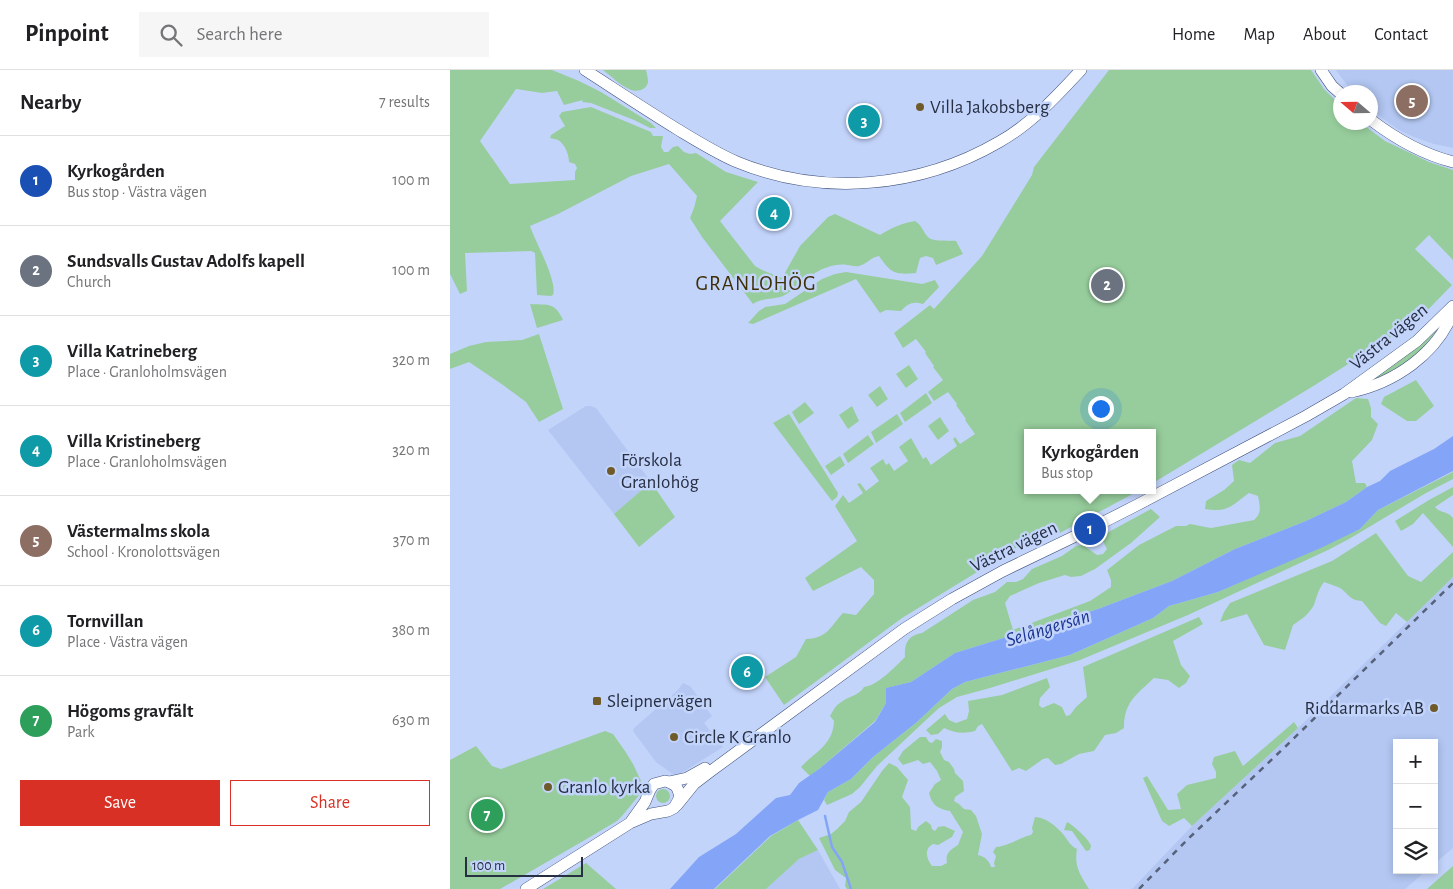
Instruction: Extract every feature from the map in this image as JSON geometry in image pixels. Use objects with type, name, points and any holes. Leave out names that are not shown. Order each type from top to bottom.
[{"type":"street","points":[[585,70],[706,146],[736,162],[780,176],[810,181],[849,184],[897,180],[921,175],[959,162],[982,151],[1000,142],[1048,106],[1081,70]]},
{"type":"street","points":[[1321,70],[1333,87]]},
{"type":"street","points":[[1378,125],[1412,146],[1453,162]]},
{"type":"street","name":"Västra vägen","points":[[677,805],[694,784],[743,746],[904,629],[1003,570],[1137,505],[1344,394],[1417,341],[1453,306]]},
{"type":"street","name":"Västra vägen","points":[[1344,394],[1377,384],[1394,377],[1406,369],[1420,358],[1437,340],[1453,312]]},
{"type":"street","name":"Västra vägen","points":[[670,782],[688,778],[743,746]]},
{"type":"street","points":[[526,889],[630,823],[651,814],[671,810],[677,805],[679,800],[676,786],[664,780],[656,783],[630,823]]},
{"type":"street","points":[[649,794],[649,800],[654,807],[663,811]]},
{"type":"shaded area","points":[[1336,70],[1453,70],[1453,148],[1414,137],[1399,130],[1378,115],[1378,85],[1347,85]]},
{"type":"shaded area","name":"Förskola Granlohög","points":[[586,406],[596,408],[651,482],[614,514],[548,430]]},
{"type":"shaded area","points":[[1453,577],[1453,848],[1438,861],[1438,739],[1393,739],[1393,874],[1422,874],[1405,889],[1132,889],[1192,826],[1298,728]]},
{"type":"shaded area","points":[[683,683],[690,686],[712,716],[704,723],[723,747],[680,774],[674,775],[656,762],[633,731],[634,728],[678,690]]},
{"type":"shaded area","points":[[818,850],[840,889],[766,889],[799,859]]},
{"type":"green space","points":[[450,70],[552,70],[601,92],[656,128],[650,128],[591,103],[582,102],[583,100],[564,105],[557,91],[542,93],[516,89],[480,141],[510,184],[575,180],[577,168],[575,164],[569,162],[563,144],[550,138],[551,135],[565,126],[559,116],[562,112],[591,107],[651,132],[653,136],[663,136],[661,147],[664,152],[668,152],[673,147],[678,146],[684,152],[696,153],[726,172],[758,182],[720,221],[755,266],[782,278],[800,246],[828,217],[835,214],[880,235],[897,226],[915,221],[930,239],[956,241],[963,254],[936,265],[933,258],[926,256],[920,258],[916,273],[903,274],[894,272],[879,256],[859,266],[832,266],[822,269],[783,296],[761,300],[753,304],[702,237],[690,218],[697,196],[669,164],[631,176],[558,214],[530,226],[549,271],[554,289],[553,295],[537,295],[535,253],[531,251],[465,253],[467,291],[460,294],[450,274]]},
{"type":"green space","points":[[603,70],[646,70],[647,85],[641,90],[632,90],[623,86]]},
{"type":"green space","points":[[1109,70],[1311,70],[1324,89],[1333,98],[1333,130],[1370,130],[1385,141],[1429,162],[1453,170],[1453,260],[1429,235],[1415,249],[1452,285],[1418,320],[1156,481],[1156,429],[1024,429],[1024,494],[1133,494],[1058,534],[1024,544],[995,558],[987,566],[902,618],[784,705],[765,677],[796,657],[806,639],[819,636],[828,631],[843,613],[856,615],[874,594],[874,580],[861,567],[813,591],[805,578],[857,541],[835,506],[843,495],[849,503],[863,493],[857,484],[860,483],[866,491],[879,481],[870,468],[883,459],[886,465],[889,463],[894,471],[908,461],[899,447],[911,438],[923,459],[926,457],[931,465],[957,446],[953,439],[955,437],[960,444],[975,434],[948,392],[934,401],[928,392],[943,380],[916,339],[903,348],[894,333],[930,305],[934,309],[982,256],[1032,175],[1034,167]]},
{"type":"green space","points":[[846,272],[922,284],[935,280],[939,287],[923,304],[908,304],[901,311],[886,310],[880,313],[856,279],[753,324],[748,323],[765,307],[785,304],[822,279]]},
{"type":"green space","points":[[530,304],[554,307],[563,320],[537,328]]},
{"type":"green space","points":[[1442,322],[1431,338],[1412,358],[1388,373],[1363,383]]},
{"type":"green space","points":[[539,334],[563,409],[539,422],[526,402],[469,362],[450,369],[450,354],[469,346],[486,342],[522,340]]},
{"type":"green space","points":[[909,365],[918,379],[906,388],[896,374]]},
{"type":"green space","points":[[1416,380],[1434,406],[1416,421],[1407,421],[1381,404],[1384,397]]},
{"type":"green space","points":[[880,386],[888,399],[877,407],[868,395]]},
{"type":"green space","points":[[926,393],[932,403],[905,422],[900,413]]},
{"type":"green space","points":[[1356,398],[1368,399],[1371,417],[1378,424],[1372,440],[1352,461],[1356,483],[1365,483],[1367,487],[1346,502],[1306,521],[1235,549],[1172,581],[1098,609],[955,653],[911,682],[887,688],[886,703],[875,721],[810,776],[801,767],[823,747],[831,736],[834,721],[830,716],[835,707],[864,687],[880,680],[891,671],[905,657],[906,644],[913,636],[922,633],[973,600],[995,592],[1007,582],[1016,582],[1023,579],[1032,569],[1062,556],[1076,546],[1083,545],[1097,555],[1103,554],[1107,549],[1101,538],[1105,534],[1151,509],[1160,517],[1131,543],[1095,569],[1081,576],[1071,577],[1065,575],[1039,583],[1010,596],[1005,603],[1013,630],[1090,601],[1111,587],[1111,580],[1107,570],[1139,545],[1176,526],[1190,524],[1211,528],[1254,520],[1259,512],[1259,500],[1258,496],[1249,493],[1224,509],[1205,509],[1206,501],[1224,490],[1234,481],[1232,465],[1239,460],[1250,463],[1275,443],[1300,436]]},
{"type":"green space","points":[[805,402],[814,413],[799,424],[792,412]]},
{"type":"green space","points":[[852,406],[859,421],[848,429],[839,415]]},
{"type":"green space","points":[[789,414],[838,493],[837,497],[832,501],[773,423]]},
{"type":"green space","points":[[897,414],[903,424],[876,443],[871,432]]},
{"type":"green space","points":[[940,417],[949,431],[938,440],[928,426]]},
{"type":"green space","points":[[868,435],[874,444],[848,463],[843,454]]},
{"type":"green space","points":[[840,456],[845,465],[831,475],[825,466]]},
{"type":"green space","points":[[1453,472],[1453,479],[1349,539],[1188,615],[1080,660],[957,697],[939,708],[926,720],[877,766],[852,794],[827,805],[824,800],[828,792],[851,779],[873,757],[917,722],[952,689],[965,682],[1070,655],[1153,618],[1169,606],[1218,592],[1360,529],[1378,510]]},
{"type":"green space","points":[[651,482],[675,517],[639,547],[614,514]]},
{"type":"green space","points":[[1453,487],[1453,495],[1435,507],[1453,518],[1453,547],[1423,513],[1413,524],[1401,531],[1395,521]]},
{"type":"green space","points":[[1376,533],[1408,576],[1421,582],[1453,552],[1453,577],[1407,622],[1396,613],[1386,626],[1380,623],[1362,601],[1352,598],[1340,588],[1324,582],[1312,608],[1293,625],[1285,650],[1264,645],[1247,614],[1220,622],[1230,603],[1332,561]]},
{"type":"green space","points":[[1199,617],[1203,624],[1173,641],[1181,665],[1190,676],[1186,683],[1179,688],[1168,680],[1154,678],[1137,694],[1129,705],[1124,728],[1116,733],[1105,735],[1094,751],[1079,754],[1061,764],[1055,765],[1048,758],[1043,759],[1026,771],[1019,768],[1012,771],[982,724],[975,731],[963,733],[944,728],[938,734],[931,735],[926,730],[945,714],[949,720],[956,723],[967,719],[969,711],[968,701],[1002,695],[1047,678],[1050,687],[1040,698],[1039,705],[1042,708],[1054,703],[1062,707],[1066,716],[1070,715],[1087,697],[1083,667]]},
{"type":"green space","points":[[1294,722],[1298,728],[1192,826],[1184,818],[1169,826],[1162,821],[1143,778],[1147,776],[1168,810],[1181,809],[1177,794],[1187,785],[1216,778],[1216,772],[1212,764],[1214,757],[1235,751],[1243,766]]},
{"type":"green space","points":[[605,731],[613,734],[633,764],[642,783],[640,794],[622,816],[617,821],[500,889],[450,889],[450,760],[476,746],[492,766],[501,769]]},
{"type":"green space","points":[[920,737],[926,737],[932,743],[936,739],[942,741],[940,752],[944,760],[949,762],[955,773],[963,781],[964,791],[955,797],[954,801],[964,809],[971,810],[976,816],[982,834],[978,855],[986,859],[991,867],[995,867],[996,856],[993,852],[996,847],[1031,835],[1035,817],[1039,817],[1054,825],[1071,845],[1077,849],[1077,866],[1089,889],[847,889],[845,886],[846,878],[835,870],[819,838],[831,834],[845,821],[849,812],[861,802],[889,763],[897,767],[908,780],[902,797],[910,807],[911,829],[916,831],[926,821],[935,831],[938,827],[944,826],[955,831],[952,837],[938,845],[933,844],[928,848],[927,857],[932,866],[941,866],[947,863],[949,852],[958,845],[963,832],[950,811],[936,806],[929,793],[935,784],[941,780],[937,771],[930,762],[923,764],[918,760],[903,765],[898,759],[903,751]]},
{"type":"green space","points":[[660,789],[666,789],[670,796],[666,803],[660,803],[656,799],[656,793]]},
{"type":"green space","points":[[798,820],[818,850],[799,859],[766,889],[715,889],[771,836]]},
{"type":"green space","points":[[1067,822],[1088,840],[1091,846],[1090,850],[1086,851],[1072,831],[1064,830]]},
{"type":"green space","points":[[586,863],[616,889],[543,889]]},
{"type":"green space","points":[[1453,866],[1453,889],[1427,889]]},
{"type":"water","name":"Selångersån","points":[[1453,436],[1453,471],[1378,510],[1360,529],[1218,592],[1169,606],[1153,618],[1070,655],[965,682],[952,689],[917,722],[873,757],[851,779],[828,792],[818,810],[770,836],[714,889],[670,889],[699,857],[736,834],[776,798],[790,795],[799,783],[819,769],[875,722],[886,703],[886,688],[911,682],[955,653],[1098,609],[1172,581],[1235,549],[1306,521],[1346,502],[1367,487],[1380,481],[1390,471],[1434,449]]},
{"type":"waterway","points":[[825,816],[832,847],[842,862],[851,889]]},
{"type":"railway","points":[[1139,889],[1188,839],[1453,583]]},
{"type":"place","name":"Västermalms skola","points":[[1412,101]]},
{"type":"place","name":"Villa Jakobsberg","points":[[920,107]]},
{"type":"place","name":"Villa Katrineberg","points":[[864,121]]},
{"type":"place","name":"Villa Kristineberg","points":[[774,213]]},
{"type":"place","name":"Sundsvalls Gustav Adolfs kapell","points":[[1107,285]]},
{"type":"place","name":"Förskola Granlohög","points":[[611,471]]},
{"type":"place","name":"Kyrkogården","points":[[1090,529]]},
{"type":"place","name":"Tornvillan","points":[[747,672]]},
{"type":"place","name":"Sleipnervägen","points":[[597,701]]},
{"type":"place","name":"Riddarmarks AB","points":[[1434,708]]},
{"type":"place","name":"Circle K Granlo","points":[[674,737]]},
{"type":"place","name":"Granlo kyrka","points":[[548,787]]},
{"type":"place","name":"Högoms gravfält","points":[[487,815]]},
{"type":"district","name":"GRANLOHÖG","points":[[756,283]]}]
